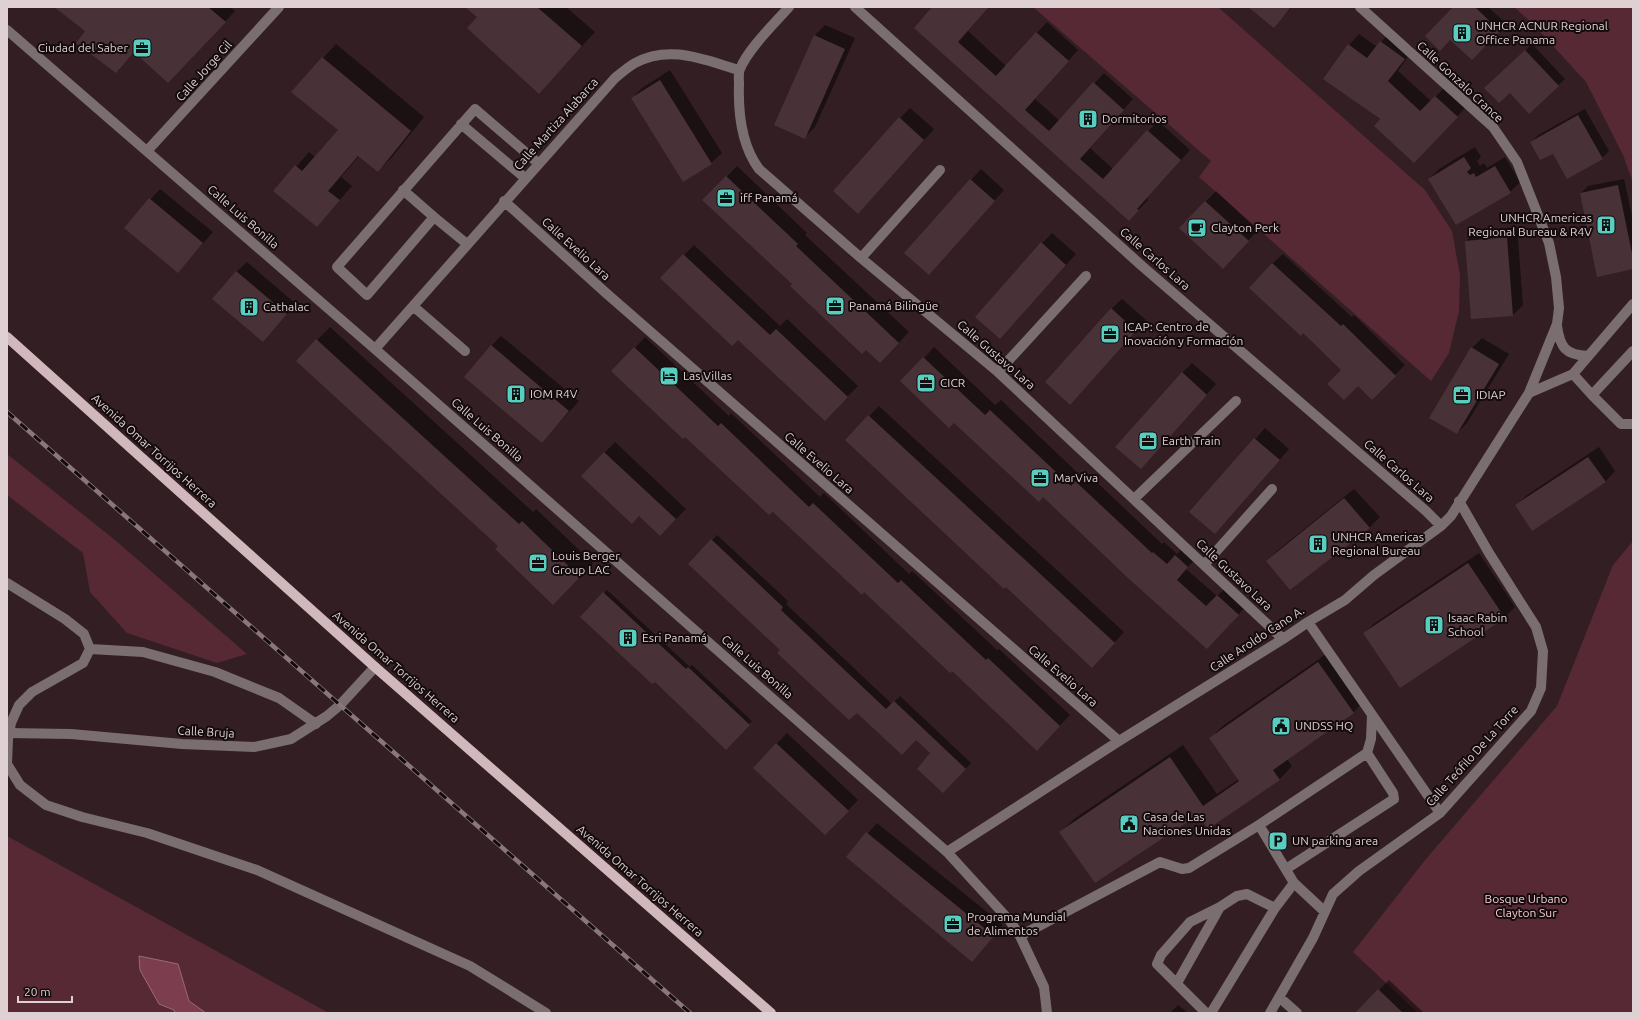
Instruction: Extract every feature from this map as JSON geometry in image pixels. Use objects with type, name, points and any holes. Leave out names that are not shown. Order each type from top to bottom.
[{"type":"main road","name":"Avenida Omar Torrijos Herrera","points":[[7,337],[375,667],[771,1013]]},
{"type":"street","name":"Calle Jorge Gil","points":[[148,152],[279,7]]},
{"type":"street","points":[[739,70],[756,45],[790,7]]},
{"type":"street","name":"Calle Carlos Lara","points":[[854,7],[1142,266],[1441,526]]},
{"type":"street","name":"Calle Gonzalo Crance","points":[[1360,7],[1493,127],[1517,162],[1549,243],[1556,277],[1559,308],[1557,324],[1529,393]]},
{"type":"street","name":"Calle Luis Bonilla","points":[[7,30],[375,349],[947,852],[1010,921],[1020,936],[1044,987],[1047,1013]]},
{"type":"street","name":"Calle Martiza Alabarca","points":[[375,349],[538,163],[615,78],[634,63],[651,56],[664,53],[679,53],[739,70]]},
{"type":"street","name":"Calle Gustavo Lara","points":[[739,70],[739,96],[744,136],[753,161],[767,177],[861,258],[998,372],[1283,639]]},
{"type":"street","points":[[434,216],[367,295],[337,267],[474,109],[538,163]]},
{"type":"street","points":[[461,124],[525,178]]},
{"type":"street","points":[[861,258],[940,170]]},
{"type":"street","points":[[403,190],[467,244]]},
{"type":"street","name":"Calle Evelio Lara","points":[[504,201],[612,298],[1119,742]]},
{"type":"street","points":[[998,372],[1086,276]]},
{"type":"street","points":[[1529,393],[1573,374],[1633,304]]},
{"type":"street","points":[[413,306],[465,351]]},
{"type":"street","points":[[1557,324],[1559,341],[1568,352],[1575,356],[1588,356]]},
{"type":"street","points":[[1592,395],[1633,351]]},
{"type":"street","points":[[1573,374],[1622,424],[1633,424]]},
{"type":"street","name":"Calle Aroldo Cano A.","points":[[947,852],[1308,622],[1345,600],[1374,575],[1441,526],[1451,516],[1459,501],[1529,393]]},
{"type":"street","points":[[1134,499],[1236,401]]},
{"type":"street","points":[[1204,565],[1272,489]]},
{"type":"street","name":"Calle Teófilo De La Torre","points":[[1270,1013],[1313,938],[1333,894],[1359,871],[1440,813],[1531,711],[1541,688],[1544,651],[1536,627],[1459,501]]},
{"type":"street","points":[[7,583],[65,619],[84,634],[90,649]]},
{"type":"street","points":[[1308,622],[1440,813]]},
{"type":"street","points":[[90,649],[143,652],[215,672],[279,698],[316,724]]},
{"type":"street","points":[[90,649],[82,663],[32,692],[18,705],[11,723],[8,739],[8,764],[20,785],[46,805],[82,817],[147,833],[257,870],[470,966],[546,1013]]},
{"type":"street","name":"Calle Bruja","points":[[7,733],[71,734],[182,744],[254,747],[291,739],[316,724],[340,705],[375,667]]},
{"type":"street","points":[[1020,936],[1160,862],[1182,869],[1190,868],[1259,825],[1367,753],[1371,739],[1372,716]]},
{"type":"street","points":[[1286,869],[1394,799],[1393,793],[1367,753]]},
{"type":"street","points":[[1259,825],[1294,883],[1324,911]]},
{"type":"street","points":[[1211,1013],[1275,908],[1294,883]]},
{"type":"street","points":[[1206,1013],[1157,964],[1162,955],[1190,922],[1220,907],[1237,896],[1247,894],[1275,908]]},
{"type":"street","points":[[1177,983],[1220,907]]},
{"type":"street","points":[[1279,997],[1297,1013]]},
{"type":"green space","points":[[1033,7],[1218,7],[1425,190],[1452,231],[1460,275],[1459,311],[1449,353],[1431,381],[1199,177],[1211,161]]},
{"type":"green space","points":[[1514,7],[1633,7],[1633,183],[1623,155],[1586,82],[1533,24]]},
{"type":"green space","points":[[7,454],[115,540],[247,654],[217,663],[127,633],[90,592],[83,553],[7,495]]},
{"type":"green space","name":"Bosque Urbano Clayton Sur","points":[[1633,541],[1633,1013],[1418,1013],[1353,952],[1426,859],[1557,706],[1613,565]]},
{"type":"green space","points":[[7,836],[329,1013],[206,1013],[189,1001],[178,964],[175,1013],[7,1013]]},
{"type":"shaded area","points":[[139,956],[178,964],[189,1001],[206,1013],[175,1013],[174,1010],[159,1004],[140,970]]},
{"type":"building","name":"Ciudad del Saber","points":[[54,7],[208,7],[226,22],[168,83],[134,52],[116,73],[76,43],[85,31]]},
{"type":"building","points":[[465,7],[537,7],[582,46],[539,94],[467,28],[477,17]]},
{"type":"building","name":"Dormitorios","points":[[932,7],[989,7],[958,42],[996,76],[1036,32],[1069,61],[1025,110],[1049,131],[1093,82],[1124,110],[1080,159],[1103,179],[1147,130],[1181,160],[1137,209],[1139,210],[1129,221],[914,28]]},
{"type":"building","points":[[1248,7],[1291,7],[1274,28]]},
{"type":"building","name":"UNHCR ACNUR Regional Office Panama","points":[[1453,7],[1475,7],[1500,31],[1472,60],[1450,40],[1440,51],[1425,36]]},
{"type":"building","points":[[814,35],[845,49],[805,139],[774,125]]},
{"type":"building","points":[[1380,41],[1405,59],[1388,81],[1420,111],[1435,96],[1458,117],[1414,163],[1374,126],[1380,119],[1323,79],[1348,44],[1367,58]]},
{"type":"building","points":[[1525,50],[1559,86],[1529,114],[1510,93],[1499,103],[1484,88]]},
{"type":"building","points":[[322,57],[411,131],[378,172],[358,156],[328,191],[340,200],[317,227],[273,191],[295,165],[302,171],[338,130],[291,92]]},
{"type":"building","points":[[660,80],[712,164],[683,182],[631,98]]},
{"type":"building","points":[[1578,115],[1603,159],[1567,179],[1553,154],[1540,160],[1530,142]]},
{"type":"building","points":[[899,117],[924,140],[858,214],[833,191]]},
{"type":"building","points":[[1464,157],[1471,168],[1467,172],[1470,175],[1474,173],[1476,177],[1495,166],[1511,193],[1456,225],[1428,179]]},
{"type":"building","points":[[726,176],[798,244],[796,246],[899,343],[880,363],[866,350],[862,354],[790,286],[792,284],[702,200]]},
{"type":"building","points":[[970,179],[995,201],[929,275],[904,253]]},
{"type":"building","name":"UNHCR Americas Regional Bureau & R4V","points":[[1618,185],[1633,258],[1633,269],[1597,277],[1580,193]]},
{"type":"building","points":[[149,198],[203,243],[178,273],[124,228]]},
{"type":"building","points":[[1205,201],[1249,241],[1223,269],[1179,228]]},
{"type":"building","points":[[1507,237],[1513,316],[1471,319],[1465,241]]},
{"type":"building","points":[[1041,242],[1066,265],[1000,339],[975,317]]},
{"type":"building","points":[[683,254],[770,335],[776,329],[848,397],[825,421],[738,340],[732,346],[660,278]]},
{"type":"building","points":[[1272,263],[1341,326],[1343,324],[1396,376],[1372,400],[1358,386],[1344,400],[1327,384],[1341,370],[1303,333],[1301,336],[1249,288]]},
{"type":"building","name":"Cathalac","points":[[236,271],[287,314],[263,342],[212,299]]},
{"type":"building","points":[[1111,308],[1136,331],[1070,405],[1045,382]]},
{"type":"building","points":[[316,339],[519,524],[522,521],[580,577],[553,605],[495,549],[498,546],[296,361]]},
{"type":"building","name":"IOM R4V","points":[[491,345],[569,411],[542,443],[464,377]]},
{"type":"building","points":[[634,347],[718,426],[721,423],[809,507],[813,503],[898,583],[901,580],[986,660],[988,658],[1060,726],[1037,751],[952,671],[950,673],[864,592],[862,595],[773,512],[769,515],[685,437],[683,439],[611,371]]},
{"type":"building","points":[[1471,347],[1499,364],[1457,434],[1429,418]]},
{"type":"building","points":[[923,357],[985,415],[990,410],[1071,486],[1075,481],[1152,553],[1153,552],[1167,564],[1175,555],[1188,567],[1177,580],[1206,606],[1217,595],[1239,615],[1207,649],[1128,578],[1043,497],[1039,502],[954,423],[949,428],[900,381]]},
{"type":"building","points":[[1182,372],[1207,395],[1141,469],[1115,447]]},
{"type":"building","points":[[868,415],[1115,643],[1092,668],[1006,587],[1004,589],[845,440]]},
{"type":"building","points":[[1254,438],[1280,460],[1215,534],[1189,512]]},
{"type":"building","points":[[604,452],[676,519],[660,536],[639,516],[632,524],[581,476]]},
{"type":"building","points":[[1588,457],[1606,482],[1532,531],[1515,505]]},
{"type":"building","name":"UNHCR Americas Regional Bureau","points":[[1344,498],[1370,528],[1290,590],[1266,561]]},
{"type":"building","points":[[711,539],[783,607],[781,610],[886,709],[894,701],[966,769],[943,793],[917,769],[930,753],[916,740],[902,755],[857,713],[849,720],[777,653],[780,650],[688,564]]},
{"type":"building","name":"Isaac Rabin School","points":[[1468,563],[1505,618],[1400,688],[1363,633]]},
{"type":"building","points":[[603,592],[686,669],[688,667],[750,725],[726,750],[655,682],[652,684],[580,617]]},
{"type":"building","points":[[1318,662],[1354,713],[1273,770],[1280,780],[1208,829],[1198,815],[1095,883],[1059,832],[1170,757],[1203,806],[1239,781],[1209,738]]},
{"type":"building","points":[[776,743],[849,811],[825,835],[753,768]]},
{"type":"building","points":[[866,832],[994,936],[972,962],[846,857]]},
{"type":"building","points":[[1378,989],[1403,1013],[1355,1013]]},
{"type":"railway","points":[[7,412],[690,1013]]},
{"type":"place","name":"UNHCR ACNUR Regional Office Panama","points":[[1462,33]]},
{"type":"place","name":"Ciudad del Saber","points":[[142,48]]},
{"type":"place","name":"Dormitorios","points":[[1088,119]]},
{"type":"place","name":"iff Panamá","points":[[726,198]]},
{"type":"place","name":"UNHCR Americas Regional Bureau & R4V","points":[[1606,225]]},
{"type":"place","name":"Clayton Perk","points":[[1197,228]]},
{"type":"place","name":"Panamá Bilingüe","points":[[835,306]]},
{"type":"place","name":"Cathalac","points":[[249,307]]},
{"type":"place","name":"ICAP: Centro de Inovación y Formación","points":[[1110,334]]},
{"type":"place","name":"Las Villas","points":[[669,376]]},
{"type":"place","name":"CICR","points":[[926,383]]},
{"type":"place","name":"IOM R4V","points":[[516,394]]},
{"type":"place","name":"IDIAP","points":[[1462,395]]},
{"type":"place","name":"Earth Train","points":[[1148,441]]},
{"type":"place","name":"MarViva","points":[[1040,478]]},
{"type":"place","name":"UNHCR Americas Regional Bureau","points":[[1318,544]]},
{"type":"place","name":"Louis Berger Group LAC","points":[[538,563]]},
{"type":"place","name":"Isaac Rabin School","points":[[1434,625]]},
{"type":"place","name":"Esri Panamá","points":[[628,638]]},
{"type":"place","name":"UNDSS HQ","points":[[1281,726]]},
{"type":"place","name":"Casa de Las Naciones Unidas","points":[[1129,824]]},
{"type":"place","name":"UN parking area","points":[[1278,841]]},
{"type":"place","name":"Programa Mundial de Alimentos","points":[[953,924]]}]
